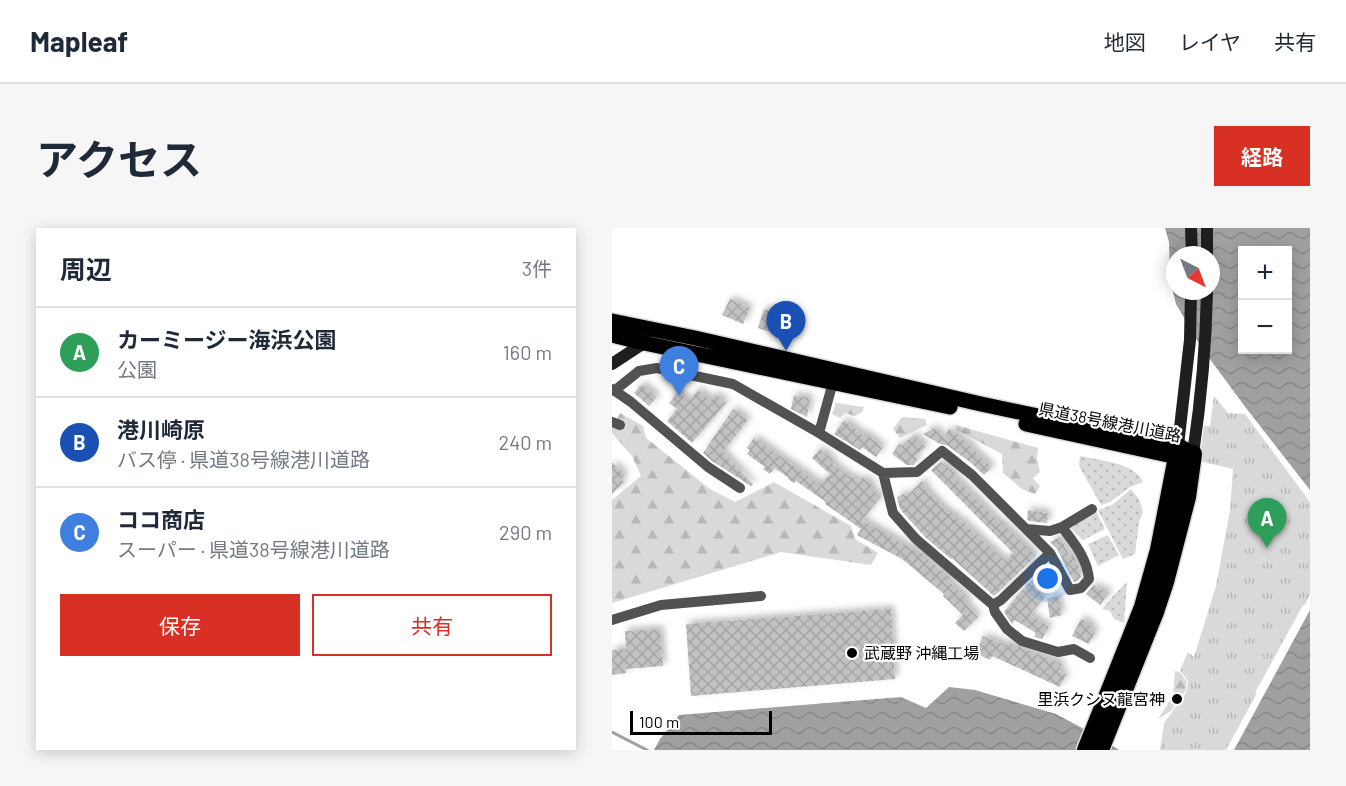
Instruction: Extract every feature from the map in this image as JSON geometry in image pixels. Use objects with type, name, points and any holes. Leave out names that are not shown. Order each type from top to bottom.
[{"type":"highway","points":[[1100,750],[1112,702],[1152,579],[1183,453]]},
{"type":"highway","points":[[1086,750],[1112,702]]},
{"type":"main road","name":"県道38号線港川道路","points":[[612,321],[981,404],[1183,453]]},
{"type":"main road","name":"県道38号線港川道路","points":[[612,335],[1183,453]]},
{"type":"street","points":[[1191,228],[1192,246]]},
{"type":"street","points":[[1207,228],[1207,246]]},
{"type":"street","points":[[1183,453],[1191,300]]},
{"type":"street","points":[[1183,453],[1198,423],[1207,300]]},
{"type":"street","points":[[612,364],[660,331]]},
{"type":"street","points":[[740,488],[708,467],[631,402],[613,390],[639,371],[657,368],[733,384],[883,473],[917,472],[942,451],[972,475],[1050,553],[1070,590],[1081,588],[1089,579],[1088,568],[1080,550],[1062,527]]},
{"type":"street","points":[[819,433],[833,382]]},
{"type":"street","points":[[883,473],[893,513],[916,539],[993,604],[995,612],[1007,629],[1022,641],[1058,652],[1074,649],[1090,658]]},
{"type":"street","points":[[1026,529],[1050,531],[1062,527],[1092,509]]},
{"type":"street","points":[[993,604],[1001,600],[1050,553]]},
{"type":"street","points":[[612,620],[661,605],[761,596]]},
{"type":"green space","points":[[1214,396],[1228,413],[1245,414],[1310,502],[1310,595],[1226,750],[1160,750],[1164,723],[1186,693],[1188,681],[1180,670],[1188,652],[1194,657],[1216,586],[1230,510],[1233,469],[1199,461],[1204,426],[1210,426]]},
{"type":"green space","points":[[836,403],[864,407],[862,412],[855,416],[845,413],[840,418],[832,414]]},
{"type":"green space","points":[[620,413],[643,426],[646,438],[710,489],[735,502],[774,482],[851,526],[855,539],[878,553],[871,565],[781,552],[612,603],[612,500],[641,476],[632,456],[612,433]]},
{"type":"green space","points":[[902,417],[925,419],[927,425],[900,438],[893,429]]},
{"type":"green space","points":[[956,425],[1038,448],[1037,459],[1040,472],[1033,478],[1040,486],[1035,494],[1022,489],[1003,473],[1002,454],[957,430]]},
{"type":"green space","points":[[1080,456],[1125,466],[1133,470],[1143,482],[1130,487],[1110,502],[1101,505],[1079,466]]},
{"type":"green space","points":[[1131,489],[1139,499],[1143,512],[1139,522],[1135,554],[1123,559],[1098,510],[1112,505]]},
{"type":"green space","points":[[1096,511],[1105,529],[1083,540],[1069,527]]},
{"type":"green space","points":[[1108,535],[1119,555],[1098,566],[1088,544]]},
{"type":"green space","points":[[1127,582],[1124,623],[1114,619],[1110,611],[1102,609]]},
{"type":"green space","points":[[1175,671],[1180,672],[1187,682],[1185,692],[1171,711],[1158,719],[1173,696]]},
{"type":"water","points":[[1165,228],[1310,228],[1310,490],[1201,347],[1176,304],[1175,300],[1220,300],[1220,246],[1169,246]]},
{"type":"water","points":[[1310,610],[1310,750],[1234,750]]},
{"type":"water","points":[[949,687],[975,690],[1056,714],[1119,750],[654,750],[679,715],[901,697],[926,708]]},
{"type":"building","points":[[730,299],[750,308],[743,324],[722,315]]},
{"type":"building","points":[[764,309],[782,315],[775,334],[758,328]]},
{"type":"building","points":[[642,384],[657,397],[649,406],[634,393]]},
{"type":"building","points":[[698,390],[711,400],[715,394],[726,403],[692,443],[667,421],[677,409],[669,403],[678,392],[689,401]]},
{"type":"building","points":[[794,395],[810,398],[807,417],[791,409]]},
{"type":"building","points":[[733,409],[748,420],[723,452],[753,484],[751,486],[703,453]]},
{"type":"building","points":[[844,420],[883,447],[876,457],[862,447],[860,450],[834,434]]},
{"type":"building","points":[[934,428],[944,438],[949,429],[959,435],[958,437],[973,447],[972,449],[992,467],[984,475],[947,445],[940,444],[923,434]]},
{"type":"building","points":[[914,435],[926,447],[915,456],[918,458],[914,465],[907,465],[892,454],[899,444],[902,445]]},
{"type":"building","points":[[754,438],[820,484],[830,474],[812,458],[820,449],[834,461],[832,463],[850,477],[851,475],[859,482],[862,477],[881,497],[862,520],[914,550],[917,549],[951,579],[949,581],[969,601],[966,604],[978,617],[964,631],[955,623],[963,615],[943,596],[944,594],[902,559],[857,535],[861,529],[796,481],[794,483],[775,468],[770,474],[763,469],[765,467],[747,454],[750,450],[747,448]]},
{"type":"building","points":[[612,462],[625,475],[621,479],[624,482],[612,494]]},
{"type":"building","points":[[941,462],[955,473],[953,475],[1036,556],[994,596],[925,537],[900,509],[897,497],[905,493],[907,496],[922,481],[925,488],[949,513],[951,512],[961,520],[1005,561],[1013,553],[931,470]]},
{"type":"building","points":[[1028,510],[1048,513],[1047,523],[1029,521],[1027,519]]},
{"type":"building","points":[[1060,537],[1079,567],[1081,577],[1077,581],[1074,582],[1057,549],[1050,542]]},
{"type":"building","points":[[1033,579],[1039,584],[1036,587],[1046,596],[1030,615],[1049,627],[1042,639],[1034,637],[1036,633],[1015,620],[1012,624],[1004,612]]},
{"type":"building","points":[[1094,585],[1109,593],[1100,605],[1086,594]]},
{"type":"building","points":[[1058,596],[1062,615],[1050,618],[1047,598]]},
{"type":"building","name":"武蔵野 沖縄工場","points":[[891,609],[895,679],[691,696],[686,624]]},
{"type":"building","points":[[1081,619],[1090,623],[1090,627],[1096,630],[1089,644],[1072,636]]},
{"type":"building","points":[[660,629],[663,666],[625,669],[626,673],[612,675],[612,650],[626,649],[625,631]]},
{"type":"building","points":[[983,636],[1009,646],[1010,643],[1062,664],[1059,671],[1066,674],[1060,687],[992,656],[990,660],[976,653]]},
{"type":"waterway","points":[[612,732],[647,750]]},
{"type":"place","name":"港川崎原","points":[[786,351]]},
{"type":"place","name":"ココ商店","points":[[679,396]]},
{"type":"place","name":"カーミージー海浜公園","points":[[1267,548]]},
{"type":"place","name":"武蔵野 沖縄工場","points":[[852,653]]},
{"type":"place","name":"里浜クシヌ龍宮神","points":[[1177,699]]}]
